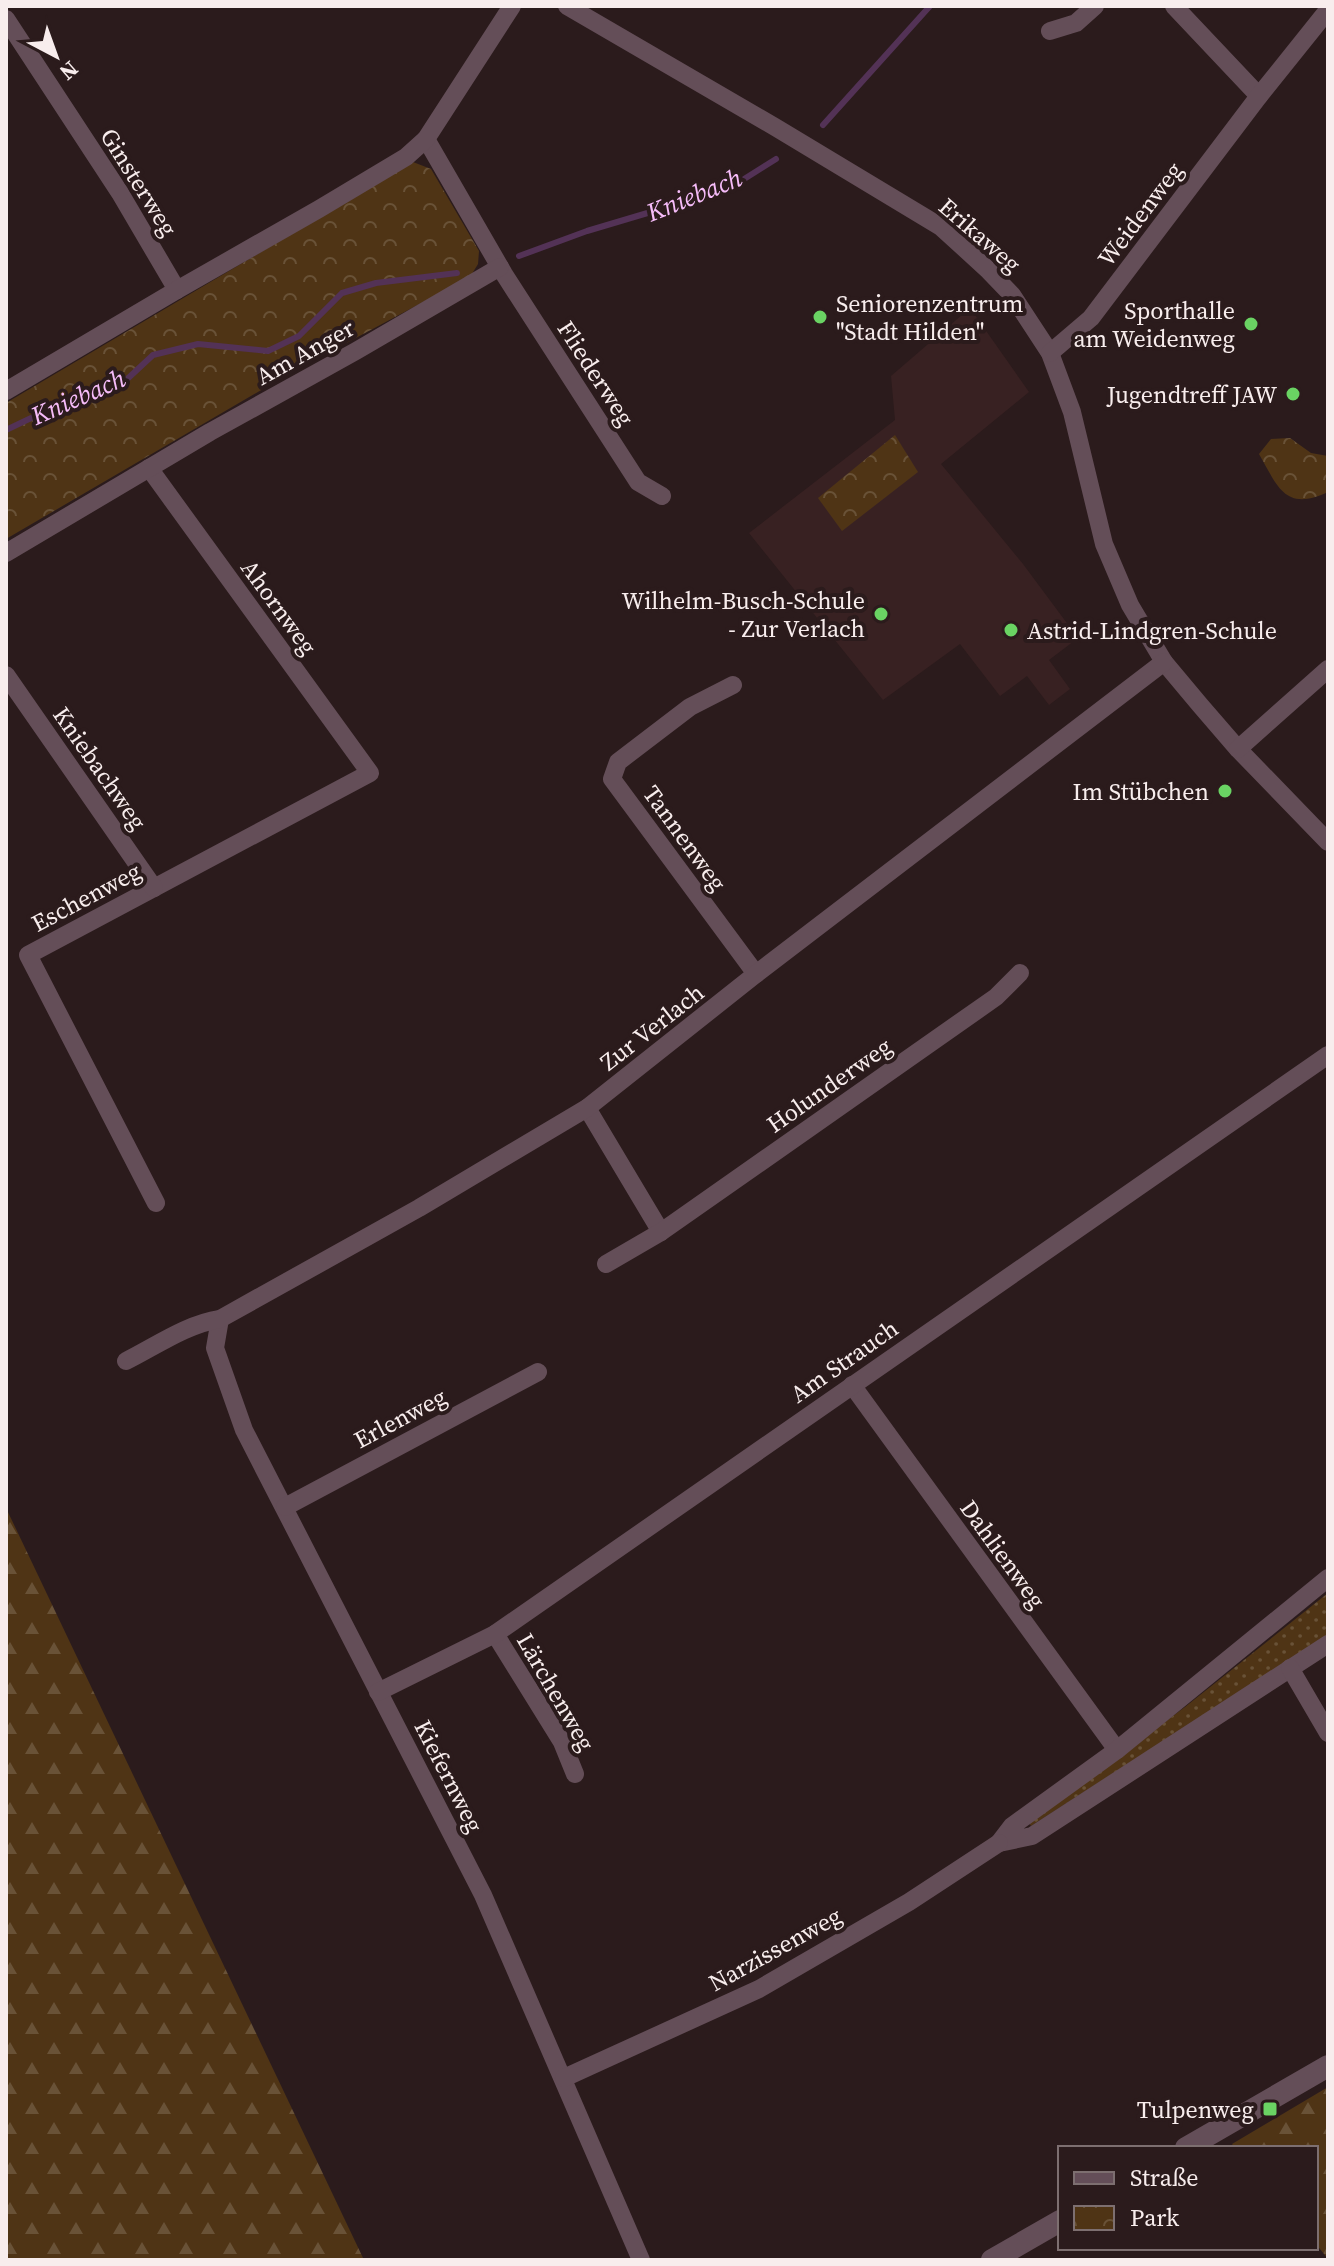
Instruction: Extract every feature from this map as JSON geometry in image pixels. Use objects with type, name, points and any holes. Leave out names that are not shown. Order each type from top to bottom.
[{"type":"street","points":[[6,391],[406,157],[426,139],[512,6]]},
{"type":"street","name":"Erikaweg","points":[[567,6],[941,227],[1012,295],[1050,353],[1072,412],[1104,544],[1130,605],[1164,662],[1238,749],[1328,842]]},
{"type":"street","points":[[1050,31],[1076,23],[1095,6]]},
{"type":"street","points":[[1174,6],[1259,96]]},
{"type":"street","name":"Weidenweg","points":[[1050,353],[1091,318],[1328,10]]},
{"type":"street","name":"Ginsterweg","points":[[6,19],[120,193],[177,290]]},
{"type":"street","points":[[426,139],[500,267]]},
{"type":"street","name":"Am Anger","points":[[6,553],[500,267]]},
{"type":"street","name":"Fliederweg","points":[[500,267],[638,482],[662,496]]},
{"type":"street","name":"Ahornweg","points":[[149,468],[370,773]]},
{"type":"street","name":"Zur Verlach","points":[[126,1361],[207,1321],[220,1319],[406,1216],[587,1108],[756,974],[1164,662]]},
{"type":"street","points":[[1238,749],[1328,669]]},
{"type":"street","name":"Kniebachweg","points":[[6,675],[154,888]]},
{"type":"street","name":"Tannenweg","points":[[733,685],[690,707],[618,762],[612,779],[756,974]]},
{"type":"street","name":"Eschenweg","points":[[156,1203],[28,955],[370,773]]},
{"type":"street","name":"Holunderweg","points":[[606,1264],[661,1232],[996,997],[1020,973]]},
{"type":"street","name":"Am Strauch","points":[[378,1692],[495,1634],[1328,1055]]},
{"type":"street","points":[[587,1108],[661,1232]]},
{"type":"street","name":"Kiefernweg","points":[[220,1319],[215,1348],[244,1430],[483,1895],[641,2260]]},
{"type":"street","name":"Erlenweg","points":[[285,1507],[538,1372]]},
{"type":"street","name":"Dahlienweg","points":[[852,1385],[1117,1750]]},
{"type":"street","name":"Narzissenweg","points":[[564,2078],[759,1989],[909,1902],[999,1843],[1012,1826],[1117,1750],[1328,1578]]},
{"type":"street","name":"Lärchenweg","points":[[495,1634],[562,1742],[575,1774]]},
{"type":"street","name":"Narzissenweg","points":[[999,1843],[1032,1836],[1328,1644]]},
{"type":"street","points":[[1290,1668],[1328,1733]]},
{"type":"street","points":[[1189,2146],[1328,2066]]},
{"type":"street","points":[[992,2260],[1058,2222]]},
{"type":"shaded area","points":[[970,308],[1029,392],[941,464],[1023,564],[1078,638],[1049,660],[1070,689],[1049,705],[1027,676],[1000,696],[960,644],[883,700],[749,533],[895,420],[891,376]]},
{"type":"green space","points":[[413,162],[431,169],[479,251],[478,264],[470,277],[292,372],[6,539],[6,403]]},
{"type":"green space","points":[[895,435],[918,472],[842,531],[818,498]]},
{"type":"green space","points":[[1290,438],[1311,453],[1328,456],[1328,492],[1302,499],[1284,493],[1278,486],[1259,454],[1271,439]]},
{"type":"green space","points":[[6,1508],[364,2260],[6,2260]]},
{"type":"green space","points":[[1328,1593],[1328,1635],[1031,1826],[1029,1823],[1185,1707]]},
{"type":"green space","points":[[1328,2087],[1328,2259],[1318,2246],[1318,2146],[1232,2144]]},
{"type":"waterway","name":"Kniebach","points":[[823,125],[930,6]]},
{"type":"waterway","name":"Kniebach","points":[[519,256],[587,231],[708,195],[741,181],[776,159]]},
{"type":"waterway","name":"Kniebach","points":[[6,430],[71,399],[124,382],[153,355],[198,344],[268,351],[299,336],[342,293],[376,283],[457,273]]},
{"type":"place","name":"Seniorenzentrum \"Stadt Hilden\"","points":[[820,317]]},
{"type":"place","name":"Sporthalle am Weidenweg","points":[[1251,324]]},
{"type":"place","name":"Jugendtreff JAW","points":[[1293,394]]},
{"type":"place","name":"Wilhelm-Busch-Schule - Zur Verlach","points":[[881,614]]},
{"type":"place","name":"Astrid-Lindgren-Schule","points":[[1011,630]]},
{"type":"place","name":"Im Stübchen","points":[[1225,791]]},
{"type":"place","name":"Tulpenweg","points":[[1270,2109]]}]
